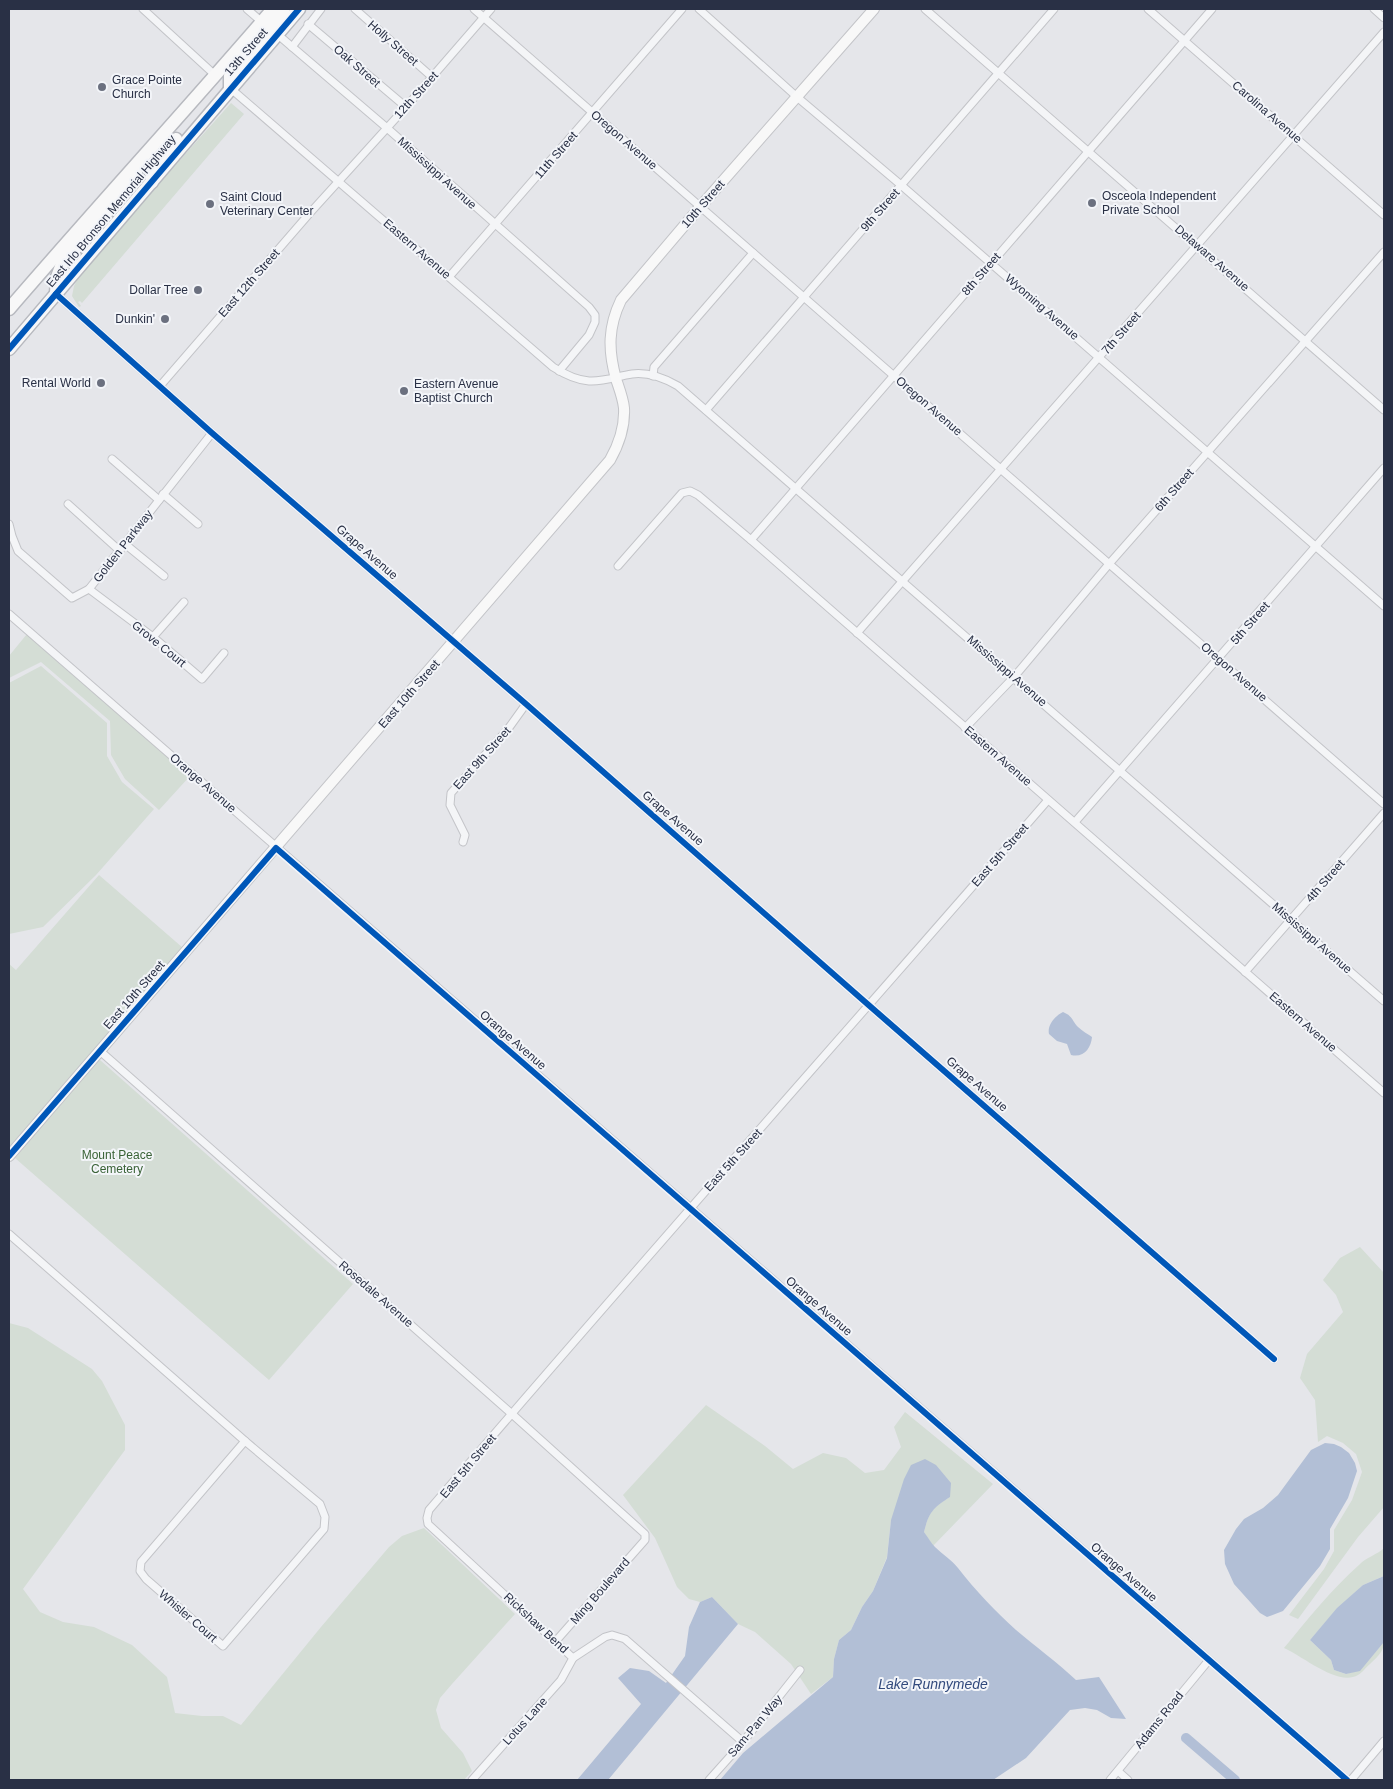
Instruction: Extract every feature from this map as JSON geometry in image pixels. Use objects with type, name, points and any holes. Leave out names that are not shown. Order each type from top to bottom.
[{"type":"highway","name":"13th Street","points":[[216,76],[273,9]]},
{"type":"highway","name":"13th Street","points":[[230,88],[277,34],[294,10]]},
{"type":"highway","points":[[230,88],[232,70],[294,10]]},
{"type":"highway","name":"East Irlo Bronson Memorial Highway","points":[[9,309],[216,76]]},
{"type":"highway","points":[[152,182],[151,169],[214,96],[217,86],[216,76]]},
{"type":"highway","name":"East Irlo Bronson Memorial Highway","points":[[9,349],[230,88]]},
{"type":"highway","points":[[56,294],[57,276],[62,264],[133,182],[139,163]]},
{"type":"street","points":[[143,9],[216,76]]},
{"type":"street","points":[[247,9],[262,22]]},
{"type":"street","points":[[292,47],[321,9]]},
{"type":"street","name":"Holly Street","points":[[354,9],[432,77]]},
{"type":"street","name":"Oregon Avenue","points":[[474,9],[1384,804]]},
{"type":"street","name":"12th Street","points":[[339,181],[406,108],[492,9]]},
{"type":"street","name":"11th Street","points":[[449,277],[682,9]]},
{"type":"street","name":"Wyoming Avenue","points":[[699,9],[797,97],[991,263],[1384,606]]},
{"type":"street","name":"10th Street","points":[[622,430],[624,409],[610,342],[610,330],[621,300],[874,9]]},
{"type":"street","name":"Delaware Avenue","points":[[925,9],[1384,410]]},
{"type":"street","name":"9th Street","points":[[706,410],[1054,9]]},
{"type":"street","name":"Carolina Avenue","points":[[1148,9],[1384,215]]},
{"type":"street","name":"8th Street","points":[[751,540],[1212,9]]},
{"type":"street","points":[[1374,9],[1384,18]]},
{"type":"street","name":"Oak Street","points":[[308,24],[406,108]]},
{"type":"street","name":"7th Street","points":[[857,633],[1002,470],[1384,32]]},
{"type":"street","name":"Mississippi Avenue","points":[[277,34],[387,128],[585,303],[594,315],[595,322],[590,335],[559,371]]},
{"type":"street","name":"Eastern Avenue","points":[[230,88],[552,367],[574,378],[592,381],[616,378]]},
{"type":"street","name":"East 12th Street","points":[[160,386],[339,181]]},
{"type":"street","name":"6th Street","points":[[965,728],[1014,677],[1109,564],[1384,252]]},
{"type":"street","points":[[653,376],[654,367],[753,253]]},
{"type":"street","name":"Grape Avenue","points":[[56,294],[212,433],[454,641],[1274,1359]]},
{"type":"street","name":"Mississippi Avenue","points":[[616,378],[634,374],[653,376],[668,380],[678,386],[1384,1001]]},
{"type":"street","name":"East 10th Street","points":[[9,1156],[601,472],[614,453],[622,430]]},
{"type":"street","name":"Golden Parkway","points":[[9,524],[18,551],[72,598],[89,590],[212,433]]},
{"type":"street","points":[[112,459],[198,524]]},
{"type":"street","name":"5th Street","points":[[1075,822],[1384,468]]},
{"type":"street","name":"Eastern Avenue","points":[[618,566],[682,493],[690,491],[698,495],[1384,1093]]},
{"type":"street","points":[[68,504],[120,550]]},
{"type":"street","points":[[126,544],[164,576]]},
{"type":"street","name":"Grove Court","points":[[89,590],[152,637],[202,679],[224,654]]},
{"type":"street","points":[[152,637],[184,602]]},
{"type":"street","name":"Orange Avenue","points":[[9,614],[689,1209],[1349,1780]]},
{"type":"street","name":"East 9th Street","points":[[463,842],[465,835],[450,805],[451,793],[508,729],[526,704]]},
{"type":"street","name":"East 5th Street","points":[[428,1524],[429,1510],[689,1209],[1048,800]]},
{"type":"street","name":"4th Street","points":[[1245,972],[1384,813]]},
{"type":"street","name":"Rosedale Avenue","points":[[100,1052],[512,1414],[645,1534],[645,1540]]},
{"type":"street","name":"Whisler Court","points":[[9,1234],[245,1441],[320,1504],[325,1517],[324,1528],[223,1646],[146,1579],[140,1570],[141,1562],[245,1441]]},
{"type":"street","name":"Rickshaw Bend","points":[[428,1524],[573,1658],[605,1637],[612,1635],[625,1639],[743,1742]]},
{"type":"street","name":"Ming Boulevard","points":[[556,1642],[645,1540]]},
{"type":"street","name":"Lotus Lane","points":[[472,1780],[561,1680],[573,1658]]},
{"type":"street","name":"Adams Road","points":[[1110,1780],[1209,1660]]},
{"type":"street","name":"Sam-Pan Way","points":[[709,1780],[743,1742],[800,1670]]},
{"type":"street","points":[[1349,1780],[1384,1741]]},
{"type":"street","points":[[1118,1771],[1128,1780]]},
{"type":"green space","points":[[231,103],[244,114],[82,303],[78,302],[81,306],[79,307],[72,296],[77,280]]},
{"type":"green space","points":[[27,634],[190,776],[159,810],[125,779],[111,755],[110,721],[41,662],[9,678],[9,656]]},
{"type":"green space","points":[[41,666],[107,723],[107,756],[122,782],[154,809],[96,875],[43,927],[9,934],[9,683]]},
{"type":"green space","points":[[99,875],[183,948],[9,1147],[9,964],[16,970]]},
{"type":"green space","name":"Mount Peace Cemetery","points":[[100,1060],[353,1284],[269,1380],[15,1158],[95,1063]]},
{"type":"green space","points":[[1360,1247],[1384,1273],[1384,1507],[1358,1537],[1298,1619],[1289,1615],[1324,1569],[1334,1551],[1334,1530],[1352,1500],[1362,1472],[1356,1454],[1343,1443],[1327,1436],[1318,1442],[1315,1400],[1300,1378],[1307,1354],[1343,1312],[1336,1295],[1323,1280],[1340,1258]]},
{"type":"green space","points":[[9,1323],[28,1328],[92,1369],[102,1381],[125,1425],[125,1450],[23,1589],[40,1612],[63,1622],[94,1627],[132,1645],[167,1677],[175,1713],[223,1716],[241,1725],[389,1547],[402,1536],[424,1528],[515,1614],[440,1698],[436,1710],[441,1728],[463,1753],[472,1771],[464,1780],[9,1780]]},
{"type":"green space","points":[[706,1405],[765,1446],[793,1469],[823,1453],[846,1458],[865,1473],[884,1470],[901,1447],[894,1427],[905,1412],[993,1484],[933,1546],[924,1532],[928,1520],[932,1511],[950,1497],[891,1520],[887,1557],[873,1591],[862,1607],[851,1630],[839,1640],[834,1659],[833,1677],[811,1694],[791,1664],[755,1632],[738,1624],[712,1597],[700,1602],[689,1599],[677,1587],[655,1538],[623,1495]]},
{"type":"green space","points":[[1384,1548],[1384,1576],[1363,1585],[1337,1609],[1310,1640],[1331,1660],[1334,1670],[1346,1674],[1360,1670],[1384,1642],[1381,1652],[1361,1673],[1350,1678],[1331,1674],[1284,1648],[1339,1584],[1362,1562]]},
{"type":"water","points":[[1063,1012],[1092,1037],[1090,1045],[1083,1054],[1071,1055],[1067,1044],[1057,1041],[1049,1034],[1049,1027],[1052,1021]]},
{"type":"water","points":[[1325,1443],[1341,1447],[1349,1453],[1355,1463],[1357,1471],[1348,1498],[1330,1529],[1330,1549],[1320,1566],[1283,1611],[1267,1617],[1260,1613],[1234,1584],[1225,1564],[1224,1550],[1244,1519],[1263,1508],[1278,1495],[1311,1450]]},
{"type":"water","name":"Lake Runnymede","points":[[925,1459],[936,1465],[951,1483],[950,1497],[932,1511],[926,1525],[924,1532],[932,1544],[956,1565],[979,1593],[1008,1623],[1076,1680],[1099,1677],[1126,1719],[1111,1718],[1097,1710],[1085,1708],[1070,1710],[1026,1758],[993,1780],[720,1780],[743,1753],[833,1677],[834,1659],[839,1640],[851,1630],[862,1607],[873,1591],[887,1558],[891,1520],[904,1479],[911,1465]]},
{"type":"water","points":[[1384,1576],[1384,1642],[1360,1671],[1346,1674],[1334,1670],[1331,1660],[1310,1640],[1337,1608],[1363,1585]]},
{"type":"water","points":[[712,1597],[738,1624],[608,1780],[577,1780],[641,1704],[618,1678],[630,1668],[649,1671],[666,1683],[685,1656],[689,1627],[700,1602]]},
{"type":"waterway","points":[[1186,1738],[1235,1780]]},
{"type":"cycle path","points":[[9,349],[299,9]]},
{"type":"cycle path","points":[[56,294],[212,433],[526,704],[1274,1359]]},
{"type":"cycle path","points":[[9,1156],[276,848],[1347,1780]]},
{"type":"place","name":"Grace Pointe Church","points":[[102,87]]},
{"type":"place","name":"Osceola Independent Private School","points":[[1092,203]]},
{"type":"place","name":"Saint Cloud Veterinary Center","points":[[210,204]]},
{"type":"place","name":"Dollar Tree","points":[[198,290]]},
{"type":"place","name":"Dunkin'","points":[[165,319]]},
{"type":"place","name":"Rental World","points":[[101,383]]},
{"type":"place","name":"Eastern Avenue Baptist Church","points":[[404,391]]}]
